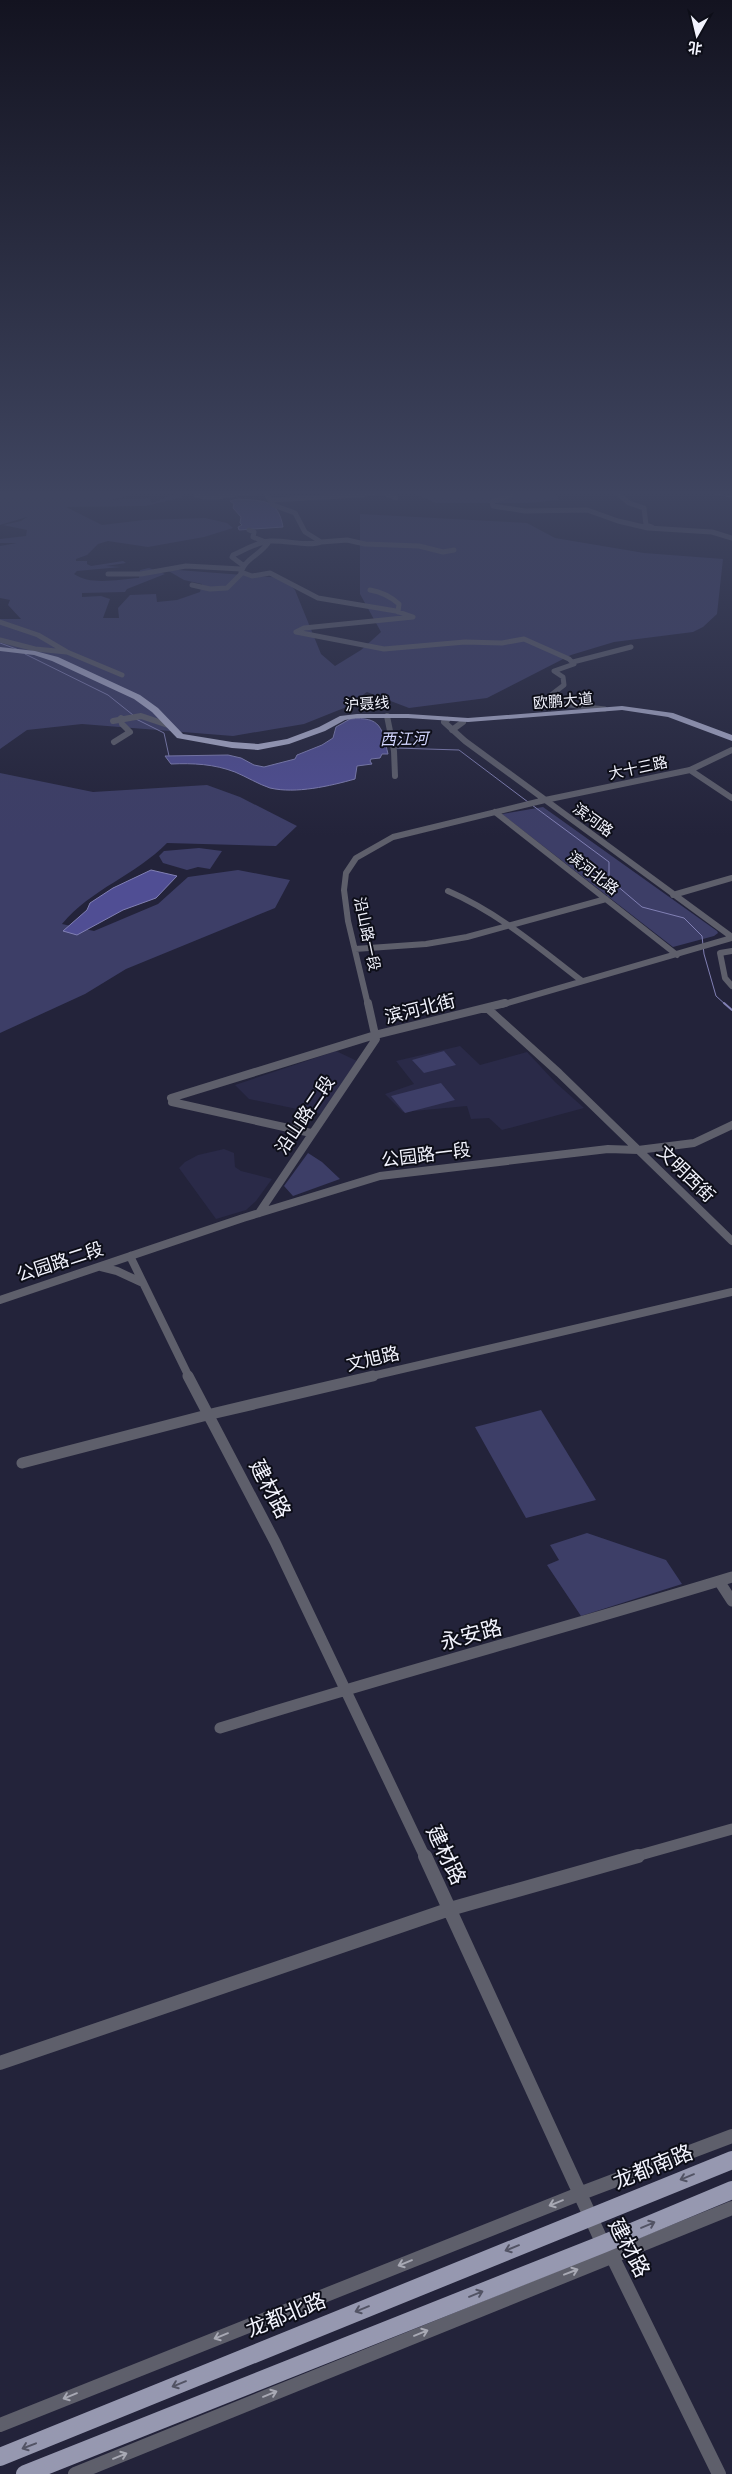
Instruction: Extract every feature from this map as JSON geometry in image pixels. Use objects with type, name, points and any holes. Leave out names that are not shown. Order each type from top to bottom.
[{"type":"highway","name":"沪聂线","points":[[1,649],[26,650],[54,659],[137,697],[155,710],[180,736],[190,740],[250,747],[298,738],[347,717],[389,716]]},
{"type":"highway","points":[[446,721],[632,708],[662,713],[732,740]]},
{"type":"highway","name":"欧鹏大道","points":[[389,716],[463,722],[608,711],[639,711],[671,717],[732,740]]},
{"type":"main road","name":"龙都南路","points":[[590,2216],[732,2160]]},
{"type":"main road","points":[[24,2474],[608,2250],[732,2190]]},
{"type":"main road","name":"龙都北路","points":[[0,2457],[590,2216]]},
{"type":"street","points":[[358,605],[398,612],[413,617],[304,628],[296,632],[334,641],[384,649],[465,642],[482,644],[502,643],[524,639],[573,662]]},
{"type":"street","points":[[398,612],[399,605]]},
{"type":"street","points":[[0,622],[38,634],[67,652],[122,675]]},
{"type":"street","points":[[0,640],[11,641],[26,650],[67,652]]},
{"type":"street","points":[[605,709],[542,702],[542,700],[564,685],[563,676],[554,671],[574,664],[573,662],[631,647]]},
{"type":"street","points":[[113,721],[137,715],[152,717],[168,725]]},
{"type":"street","points":[[389,716],[395,776]]},
{"type":"street","points":[[114,742],[130,732],[122,724],[125,717]]},
{"type":"street","name":"滨河路","points":[[446,721],[452,730],[732,938]]},
{"type":"street","points":[[452,730],[463,722]]},
{"type":"street","name":"大十三路","points":[[545,800],[690,770],[732,750]]},
{"type":"street","points":[[690,770],[732,798]]},
{"type":"street","name":"沿山路一段","points":[[376,1035],[355,949],[344,890],[346,873],[356,858],[392,837],[545,800]]},
{"type":"street","name":"滨河北路","points":[[495,812],[679,954]]},
{"type":"street","points":[[673,895],[732,878]]},
{"type":"street","points":[[448,891],[473,901],[511,924],[582,981]]},
{"type":"street","points":[[355,949],[426,944],[467,938],[511,924],[606,899]]},
{"type":"street","name":"滨河北街","points":[[311,1133],[172,1100],[376,1035],[487,1008],[732,938]]},
{"type":"street","points":[[732,951],[720,953],[725,978],[732,986]]},
{"type":"street","name":"文明西街","points":[[487,1008],[560,1073],[732,1241]]},
{"type":"street","name":"沿山路二段","points":[[259,1212],[376,1039],[376,1035]]},
{"type":"street","name":"公园路一段","points":[[130,1256],[259,1212],[380,1176],[608,1149],[638,1150],[694,1143],[732,1125]]},
{"type":"street","name":"公园路二段","points":[[0,1300],[130,1256]]},
{"type":"street","name":"建材路","points":[[130,1256],[207,1415],[275,1542],[450,1909],[579,2194],[719,2474]]},
{"type":"street","points":[[98,1267],[112,1268],[143,1283]]},
{"type":"street","name":"文旭路","points":[[22,1462],[207,1415],[732,1292]]},
{"type":"street","name":"永安路","points":[[220,1728],[344,1689],[569,1627],[732,1577]]},
{"type":"street","points":[[719,1581],[732,1601]]},
{"type":"street","points":[[0,2062],[450,1909],[732,1829]]},
{"type":"street","points":[[0,2425],[579,2194],[732,2136]]},
{"type":"street","points":[[75,2474],[608,2250],[732,2208]]},
{"type":"shaded area","points":[[8,605],[108,605],[103,618],[119,618],[118,608],[120,605],[301,605],[321,654],[335,666],[361,650],[381,632],[366,605],[718,605],[717,614],[703,627],[693,632],[614,642],[571,655],[487,698],[409,708],[367,692],[344,708],[304,724],[233,736],[82,724],[27,730],[0,749],[0,619],[21,619]]},
{"type":"shaded area","points":[[350,719],[375,722],[382,731],[388,754],[382,754],[380,758],[371,759],[372,764],[357,766],[355,779],[324,787],[280,790],[261,785],[235,772],[219,767],[171,764],[165,756],[228,755],[264,767],[295,759],[297,755],[322,745],[333,738],[336,727]]},
{"type":"shaded area","points":[[0,773],[93,792],[207,785],[240,797],[297,826],[276,846],[167,843],[142,864],[86,901],[62,924],[94,931],[158,904],[188,877],[238,870],[290,880],[275,908],[126,969],[85,994],[0,1033]]},
{"type":"shaded area","points":[[543,807],[718,933],[714,936],[673,947],[502,814]]},
{"type":"shaded area","points":[[199,848],[222,851],[210,869],[198,867],[187,870],[163,863],[159,856],[164,851]]},
{"type":"shaded area","points":[[151,870],[177,876],[156,898],[123,910],[77,935],[63,931],[87,910],[90,903],[113,888]]},
{"type":"shaded area","points":[[460,1046],[480,1065],[527,1052],[555,1082],[584,1108],[502,1130],[489,1118],[471,1119],[467,1106],[403,1112],[385,1094],[414,1084],[396,1061]]},
{"type":"shaded area","points":[[336,1051],[357,1061],[321,1114],[249,1099],[235,1085]]},
{"type":"shaded area","points":[[444,1051],[456,1065],[424,1073],[412,1060]]},
{"type":"shaded area","points":[[441,1083],[455,1100],[405,1113],[391,1096]]},
{"type":"shaded area","points":[[224,1149],[234,1153],[235,1167],[241,1171],[272,1179],[256,1201],[246,1210],[216,1219],[179,1168],[185,1162],[198,1155]]},
{"type":"shaded area","points":[[308,1153],[322,1162],[340,1179],[293,1196],[284,1186]]},
{"type":"shaded area","points":[[541,1410],[596,1500],[526,1518],[475,1427]]},
{"type":"shaded area","points":[[587,1533],[666,1560],[682,1584],[581,1616],[547,1565],[559,1560],[550,1545]]},
{"type":"waterway","name":"西江河","points":[[0,643],[19,650]]},
{"type":"waterway","name":"西江河","points":[[25,654],[108,695],[133,715]]},
{"type":"waterway","name":"西江河","points":[[136,719],[164,733],[169,756]]},
{"type":"waterway","name":"西江河","points":[[395,748],[459,750],[528,802]]},
{"type":"waterway","name":"西江河","points":[[532,805],[609,862],[609,879],[642,907],[684,918],[702,936],[704,954],[716,996],[726,1005]]},
{"type":"waterway","name":"西江河","points":[[724,1003],[732,1010]]}]
